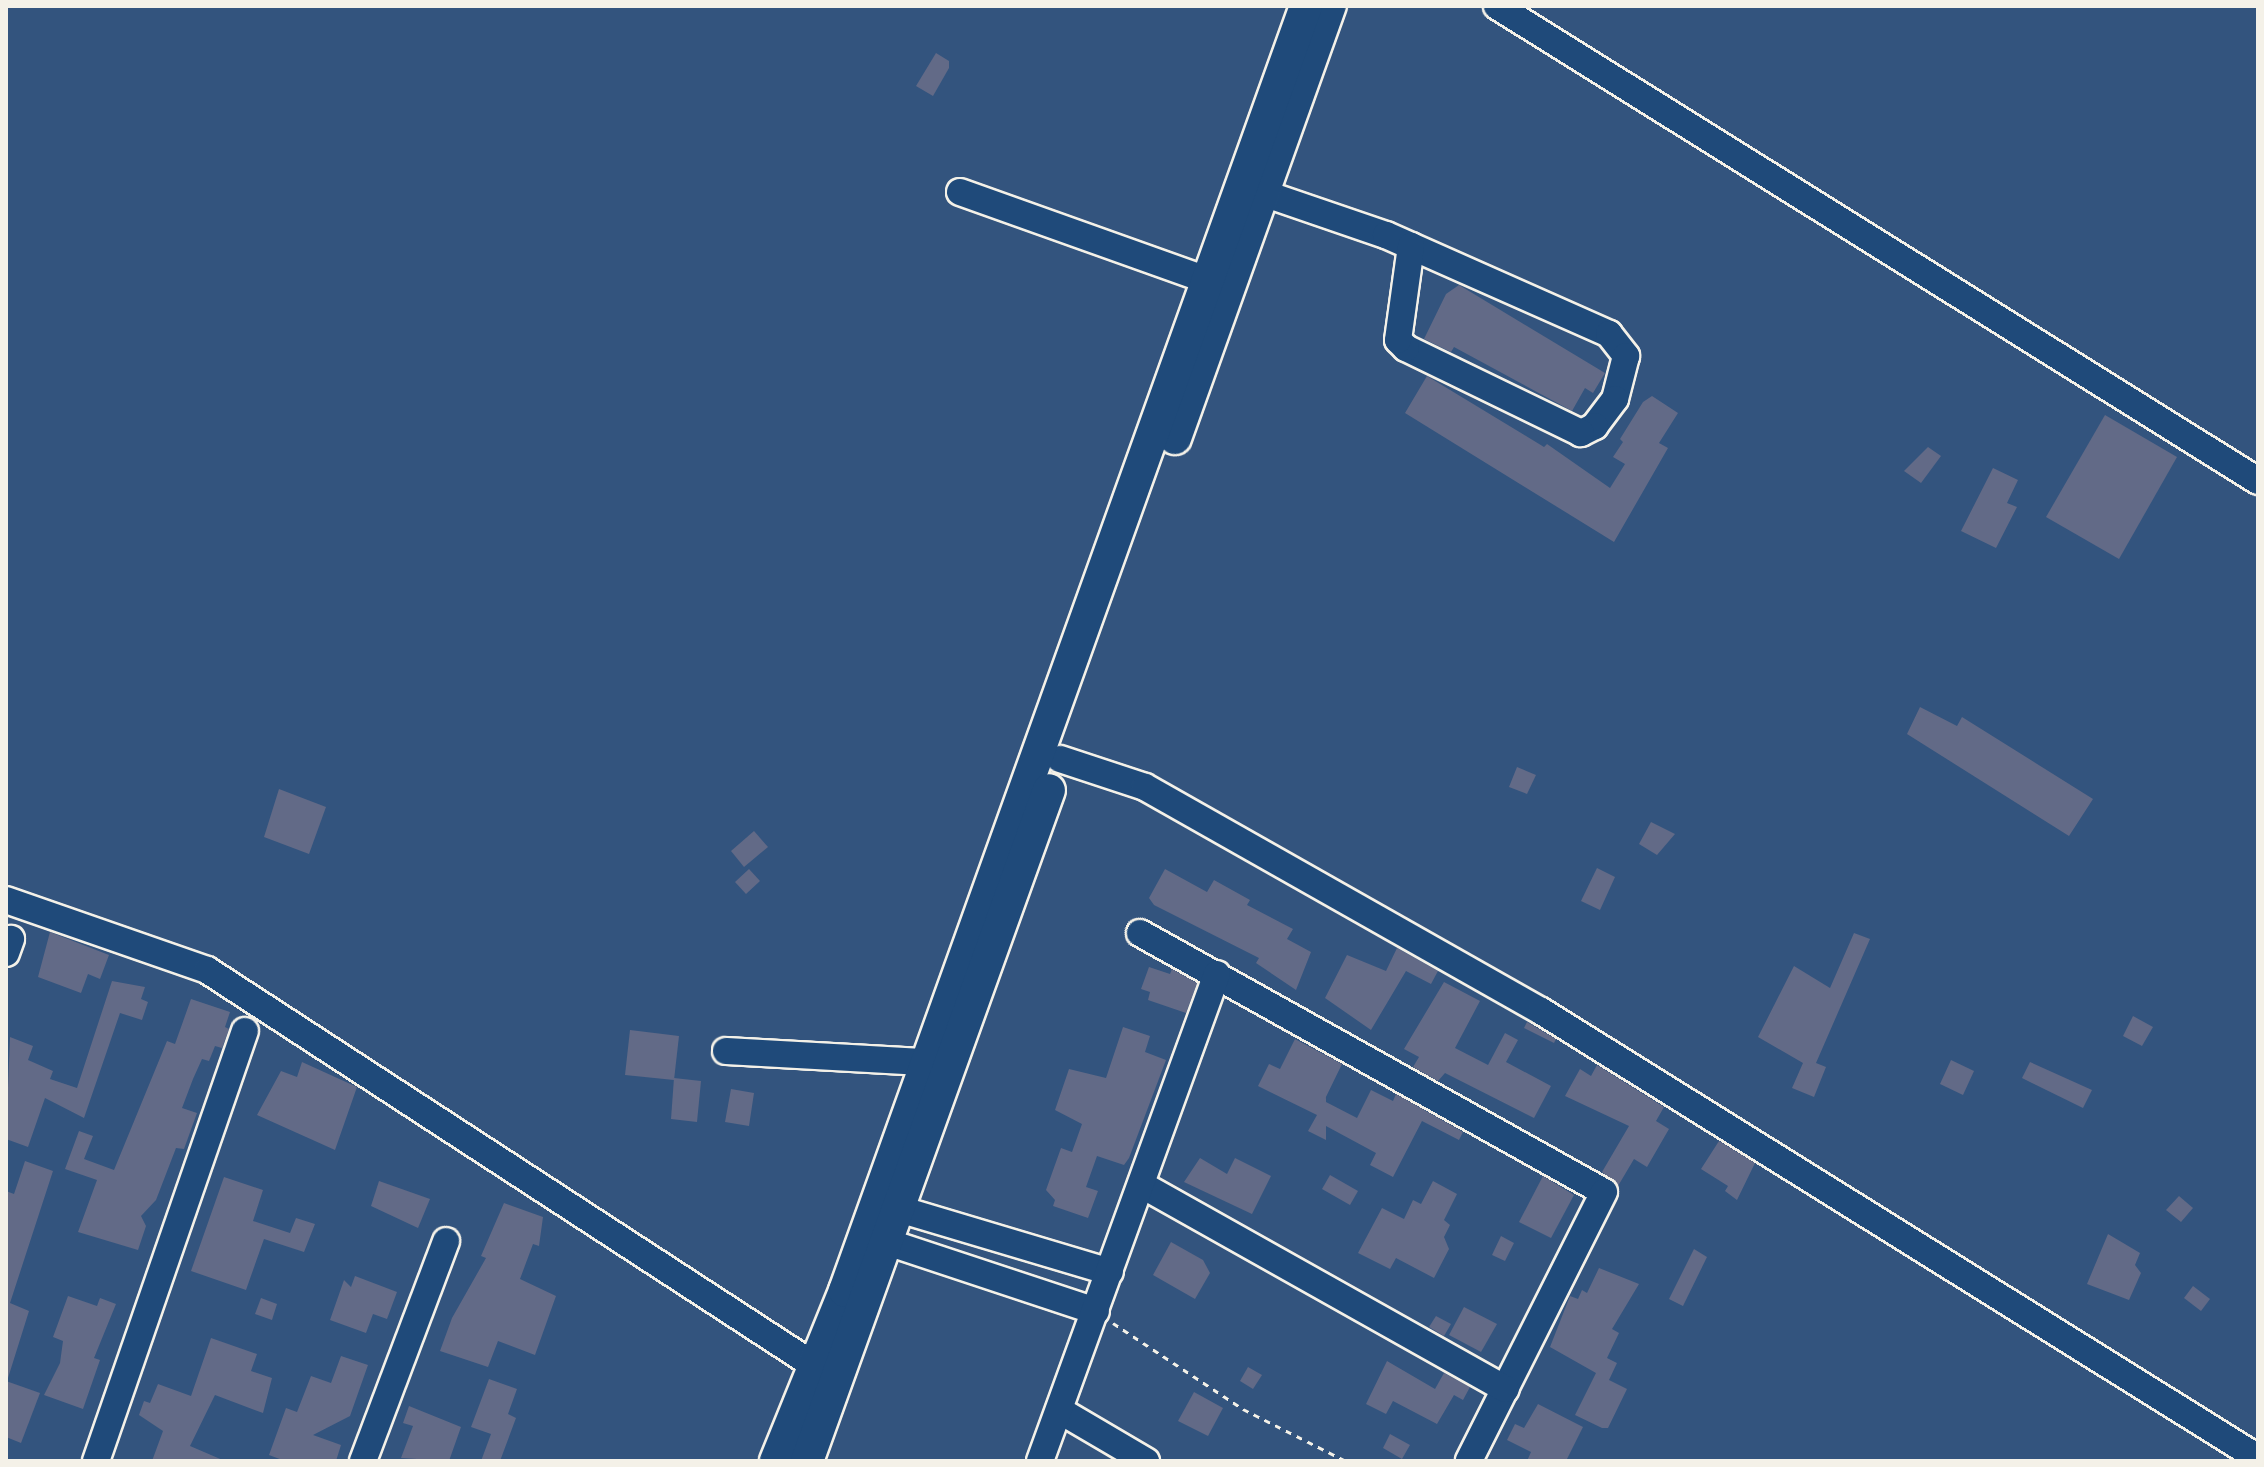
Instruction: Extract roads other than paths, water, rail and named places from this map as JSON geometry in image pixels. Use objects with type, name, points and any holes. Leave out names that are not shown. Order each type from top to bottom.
[{"type":"main road","points":[[776,1461],[815,1366],[1306,6]]},
{"type":"main road","points":[[807,1461],[1330,6]]},
{"type":"street","points":[[1497,6],[2258,481]]},
{"type":"street","points":[[960,192],[1207,280]]},
{"type":"street","points":[[1263,193],[1411,246],[1609,334],[1626,356],[1615,399],[1595,426],[1581,433],[1406,348],[1398,340],[1411,246]]},
{"type":"street","points":[[1060,759],[1145,787],[1541,1011],[2258,1458]]},
{"type":"street","points":[[6,900],[207,970],[815,1366]]},
{"type":"street","points":[[1140,933],[1604,1192],[1469,1461]]},
{"type":"street","points":[[1040,1461],[1217,974]]},
{"type":"street","points":[[96,1461],[245,1031]]},
{"type":"street","points":[[726,1051],[923,1062]]},
{"type":"street","points":[[1142,1185],[1506,1389]]},
{"type":"street","points":[[899,1209],[1110,1272]]},
{"type":"street","points":[[994,1277],[1003,1240]]},
{"type":"street","points":[[363,1461],[446,1241]]},
{"type":"street","points":[[887,1242],[1096,1311]]},
{"type":"street","points":[[1059,1410],[1146,1461]]}]
